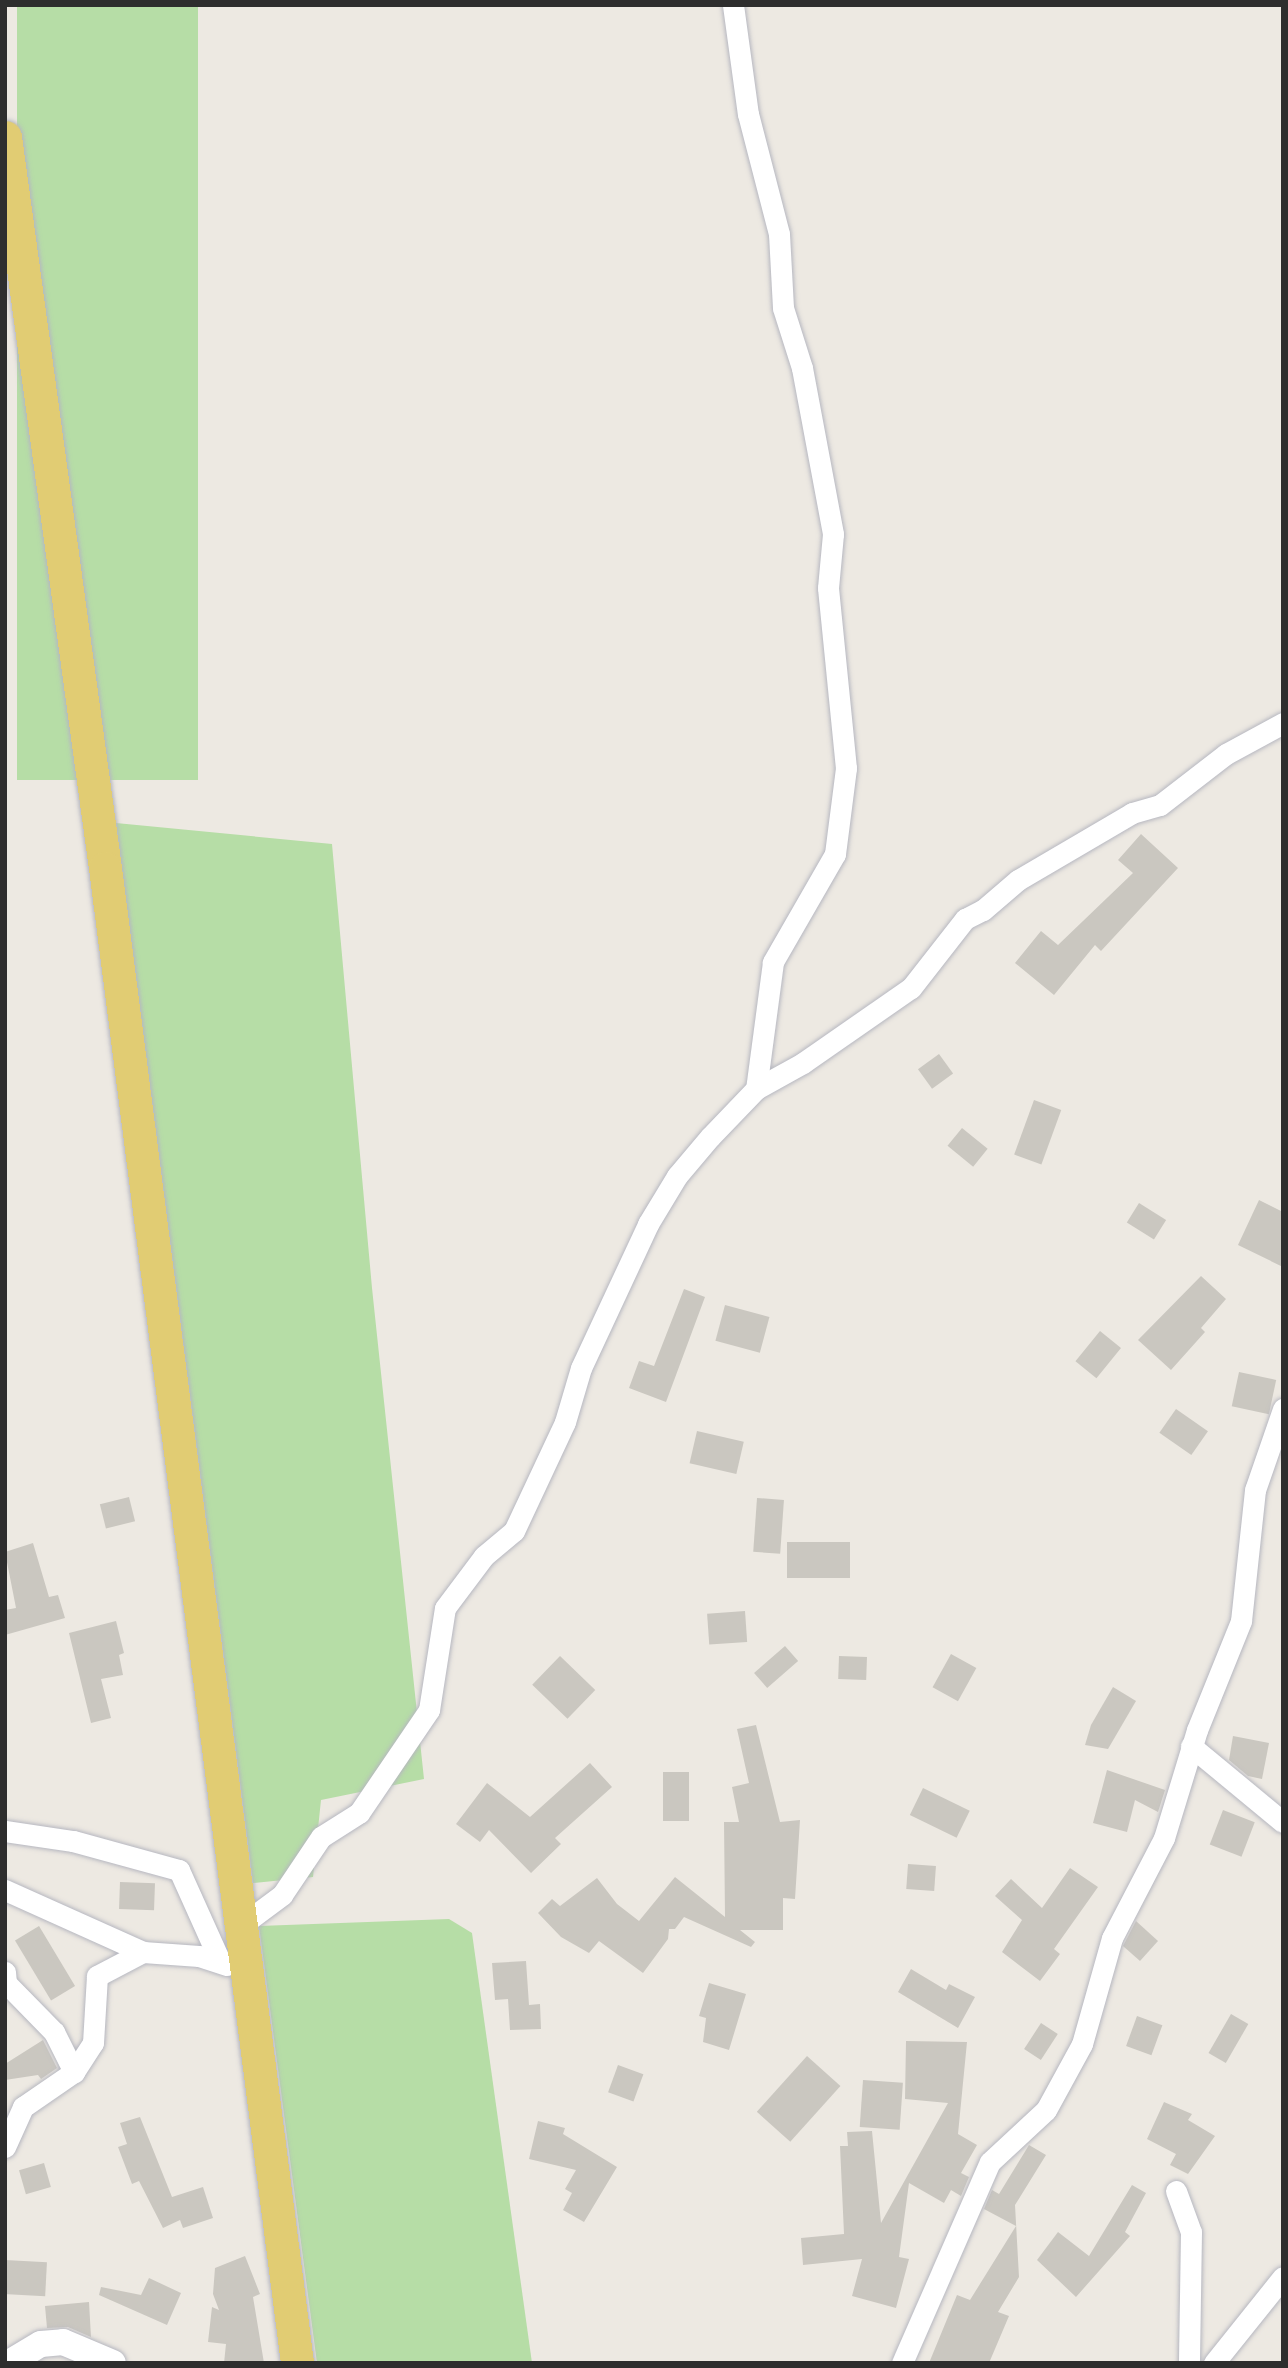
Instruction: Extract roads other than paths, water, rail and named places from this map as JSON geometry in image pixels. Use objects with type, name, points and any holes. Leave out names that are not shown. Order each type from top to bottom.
[{"type":"main road","points":[[5,137],[105,868],[235,1957],[297,2363]]},
{"type":"street","points":[[733,5],[748,114],[779,234],[783,308],[802,368],[833,534],[828,588],[846,768],[835,855],[774,962],[756,1089]]},
{"type":"street","points":[[235,1957],[247,1921],[282,1895],[321,1837],[359,1813],[429,1710],[445,1608],[484,1556],[514,1531],[565,1422],[580,1368],[648,1224],[677,1177],[756,1089],[803,1063],[911,988],[965,919],[983,910],[1018,880],[1132,813],[1160,805],[1226,754],[1283,723]]},
{"type":"street","points":[[902,2363],[990,2162],[1045,2110],[1082,2044],[1112,1938],[1164,1838],[1192,1746],[1241,1621],[1255,1490],[1283,1409]]},
{"type":"street","points":[[1192,1746],[1283,1822]]},
{"type":"street","points":[[5,1831],[73,1841],[178,1870],[235,1957]]},
{"type":"street","points":[[5,1890],[143,1952],[235,1957]]},
{"type":"street","points":[[5,2147],[23,2106],[74,2072],[93,2043],[97,1976],[143,1952]]},
{"type":"street","points":[[5,1972],[6,1983],[54,2032],[74,2072]]},
{"type":"street","points":[[1176,2191],[1191,2232],[1189,2363]]},
{"type":"street","points":[[1214,2363],[1283,2277]]},
{"type":"street","points":[[9,2363],[41,2344],[63,2342],[113,2363]]}]
